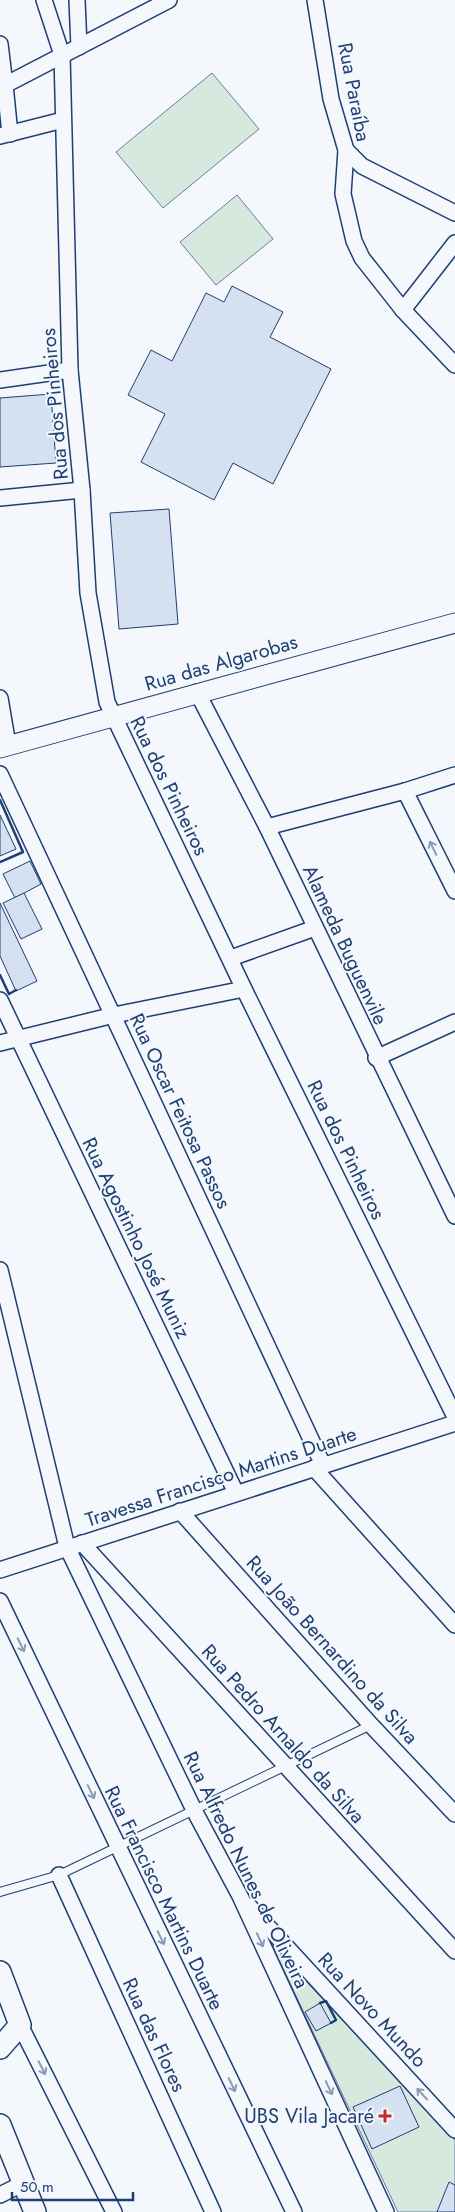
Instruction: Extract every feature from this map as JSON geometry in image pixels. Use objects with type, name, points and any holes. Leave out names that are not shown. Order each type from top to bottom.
[{"type":"main road","points":[[0,1972],[20,2024],[0,2048]]},
{"type":"main road","points":[[0,2125],[22,2184],[35,2212]]},
{"type":"street","name":"Rua dos Pinheiros","points":[[44,0],[62,55],[70,370],[82,490],[88,593],[105,693],[114,717],[231,958],[244,989],[455,1417]]},
{"type":"street","points":[[77,0],[79,47]]},
{"type":"street","points":[[4,85],[169,0]]},
{"type":"street","name":"Rua Paraíba","points":[[315,0],[331,100],[346,150],[342,194],[354,240],[362,258],[403,310],[455,365]]},
{"type":"street","points":[[0,44],[4,85],[5,135],[63,120]]},
{"type":"street","points":[[346,150],[362,166],[455,213]]},
{"type":"street","points":[[403,310],[455,243]]},
{"type":"street","points":[[0,380],[70,370]]},
{"type":"street","points":[[0,498],[82,490]]},
{"type":"street","name":"Rua das Algarobas","points":[[4,747],[197,692],[455,623]]},
{"type":"street","name":"Alameda Buguenvile","points":[[197,692],[266,827],[376,1058],[455,1216]]},
{"type":"street","points":[[0,698],[4,747]]},
{"type":"street","name":"Rua Oscar Feitosa Passos","points":[[0,774],[114,1015],[319,1466],[455,1625]]},
{"type":"street","points":[[266,827],[405,791],[455,775]]},
{"type":"street","points":[[405,791],[455,892]]},
{"type":"street","points":[[231,958],[315,928]]},
{"type":"street","points":[[0,1043],[114,1015],[244,989]]},
{"type":"street","name":"Rua Agostinho José Muniz","points":[[0,1000],[236,1493]]},
{"type":"street","points":[[376,1058],[455,1022]]},
{"type":"street","name":"Rua Alfredo Nunes de Oliveira","points":[[0,1270],[67,1547],[195,1812],[240,1896],[386,2212]]},
{"type":"street","name":"Travessa Francisco Martins Duarte","points":[[0,1570],[455,1423]]},
{"type":"street","name":"Rua João Bernardino da Silva","points":[[180,1511],[371,1725],[455,1814]]},
{"type":"street","name":"Rua Pedro Arnaldo da Silva","points":[[82,1544],[284,1767],[455,1951]]},
{"type":"street","name":"Rua Francisco Martins Duarte","points":[[0,1601],[294,2212]]},
{"type":"street","name":"Rua das Flores","points":[[59,1875],[213,2212]]},
{"type":"street","name":"Rua Novo Mundo","points":[[240,1896],[455,2130]]},
{"type":"street","points":[[20,2024],[114,2212]]},
{"type":"street","points":[[0,2195],[22,2184]]},
{"type":"lane","points":[[0,1892],[59,1875],[195,1812],[371,1725]]},
{"type":"shaded area","points":[[212,73],[259,129],[163,208],[116,152]]},
{"type":"shaded area","points":[[237,195],[273,239],[216,285],[180,242]]},
{"type":"shaded area","points":[[272,1945],[455,2140],[455,2212],[398,2212]]},
{"type":"building","points":[[232,286],[283,312],[270,337],[331,369],[273,484],[233,463],[214,500],[141,462],[165,414],[128,395],[151,350],[172,361],[206,293],[224,302]]},
{"type":"building","points":[[51,394],[56,463],[0,467],[0,398]]},
{"type":"building","points":[[169,509],[178,624],[119,629],[110,513]]},
{"type":"building","points":[[0,815],[16,849],[0,856]]},
{"type":"building","points":[[30,861],[41,884],[15,898],[3,874]]},
{"type":"building","points":[[24,893],[42,929],[21,939],[3,903]]},
{"type":"building","points":[[0,903],[37,981],[16,991],[0,956]]},
{"type":"building","points":[[320,2003],[331,2023],[316,2031],[305,2012]]},
{"type":"building","name":"UBS Vila Jacaré","points":[[400,2086],[419,2127],[372,2149],[353,2107]]},
{"type":"building","points":[[449,2182],[455,2185],[455,2212],[437,2212]]},
{"type":"wall","points":[[0,800],[23,852],[0,862]]},
{"type":"wall","points":[[0,975],[9,994],[16,990]]},
{"type":"wall","points":[[320,2003],[326,2001],[336,2020],[331,2023]]},
{"type":"place","name":"UBS Vila Jacaré","points":[[385,2116]]}]
